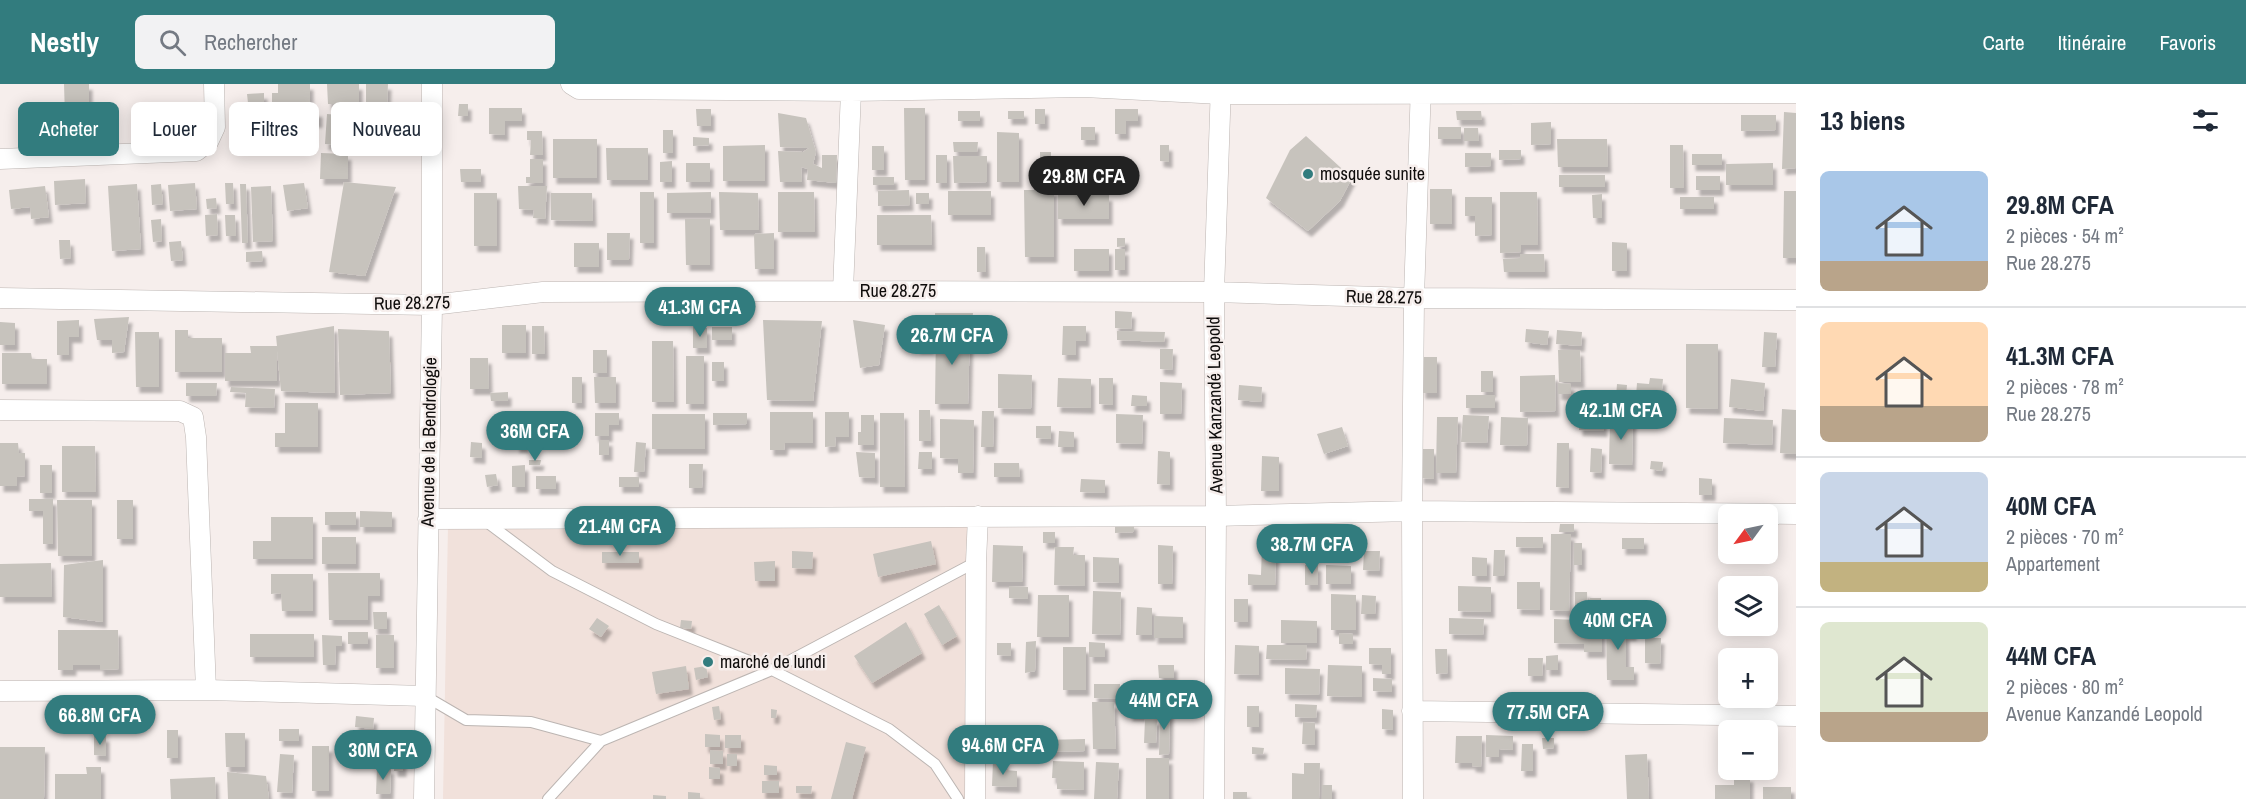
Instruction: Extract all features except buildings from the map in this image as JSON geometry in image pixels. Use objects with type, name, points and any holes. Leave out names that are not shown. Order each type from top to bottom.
[{"type":"street","points":[[0,159],[196,151],[208,142],[214,127],[214,84]]},
{"type":"street","name":"Avenue de la Bendrologie","points":[[424,799],[432,305],[432,84]]},
{"type":"street","points":[[571,84],[579,89],[851,91],[1084,86],[1796,93]]},
{"type":"street","name":"Avenue Kanzandé Leopold","points":[[1214,799],[1216,516],[1214,292],[1221,89]]},
{"type":"street","points":[[1413,799],[1414,298],[1421,89]]},
{"type":"street","points":[[843,291],[851,91]]},
{"type":"street","name":"Rue 28.275","points":[[0,298],[432,305],[543,292],[843,291],[1214,292],[1414,298],[1796,300]]},
{"type":"street","points":[[0,410],[180,411],[193,417],[196,437],[206,690]]},
{"type":"street","points":[[428,519],[1216,516],[1412,511],[1796,514]]},
{"type":"street","points":[[975,799],[978,516]]},
{"type":"street","points":[[0,691],[206,690],[425,696]]},
{"type":"street","points":[[1412,711],[1796,716]]},
{"type":"lane","points":[[484,520],[552,571],[656,624],[772,670],[889,729],[935,764],[958,799]]},
{"type":"lane","points":[[548,799],[600,741],[772,670],[976,562]]},
{"type":"lane","points":[[425,696],[466,720],[531,722],[600,741]]},
{"type":"shaded area","name":"marché de lundi","points":[[972,524],[968,799],[443,799],[448,525]]},
{"type":"place","name":"mosquée sunite","points":[[1308,174]]},
{"type":"place","name":"marché de lundi","points":[[708,662]]}]
